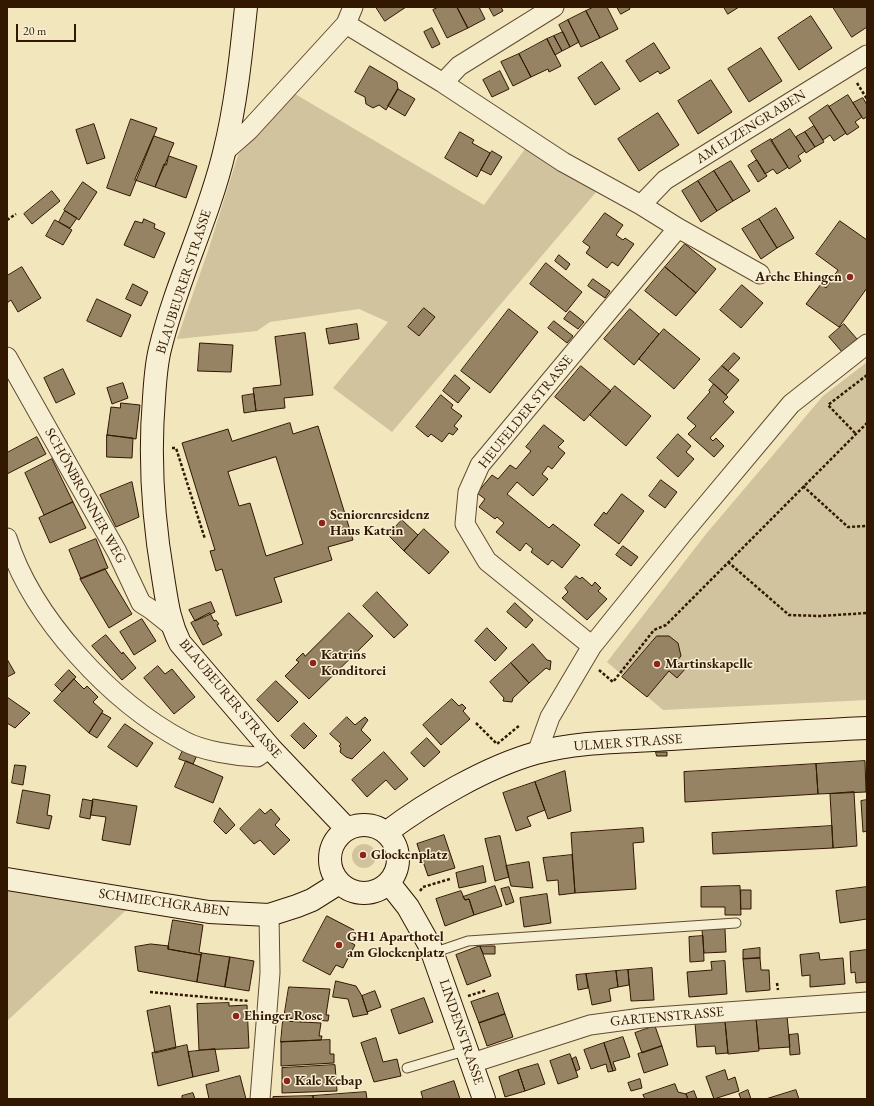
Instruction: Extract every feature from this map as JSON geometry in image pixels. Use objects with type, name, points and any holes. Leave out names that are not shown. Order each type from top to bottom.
[{"type":"street","name":"BLAUBEURER STRASSE","points":[[246,7],[239,66],[224,152],[203,224],[168,320],[159,350],[152,418],[153,501],[158,545],[172,626],[180,643],[270,748],[347,829]]},
{"type":"street","points":[[224,152],[249,130],[346,24],[353,7]]},
{"type":"street","points":[[443,83],[459,66],[554,7]]},
{"type":"street","points":[[346,24],[443,83],[563,162],[760,274]]},
{"type":"street","name":"AM ELZENGRABEN","points":[[641,205],[664,180],[867,55]]},
{"type":"street","name":"HEUFELDER STRASSE","points":[[588,652],[487,561],[465,524],[468,492],[480,465],[678,228]]},
{"type":"street","points":[[537,753],[550,716],[588,652],[683,533],[791,404],[867,344]]},
{"type":"street","points":[[7,357],[11,365],[7,368]]},
{"type":"street","name":"SCHÖNBRONNER WEG","points":[[7,357],[117,552],[141,603],[172,626]]},
{"type":"street","points":[[7,538],[12,555],[33,592],[60,633],[107,686],[127,703],[185,741],[233,756],[257,757],[270,748]]},
{"type":"street","name":"ULMER STRASSE","points":[[387,832],[411,815],[466,783],[497,768],[537,753],[590,743],[867,728]]},
{"type":"street","points":[[367,824],[378,827],[387,832],[395,844],[399,858],[396,871],[388,883],[377,891],[364,894],[350,891],[339,883],[332,872],[329,860],[331,848],[337,837],[347,829],[357,825],[367,824]]},
{"type":"street","name":"SCHMIECHGRABEN","points":[[7,879],[209,912],[269,914],[312,900],[339,883]]},
{"type":"street","name":"LINDENSTRASSE","points":[[388,883],[408,907],[422,928],[433,953],[484,1099]]},
{"type":"street","points":[[260,1099],[270,974],[269,914]]},
{"type":"street","name":"GARTENSTRASSE","points":[[470,1057],[590,1025],[649,1017],[867,1002]]},
{"type":"lane","points":[[433,953],[468,941],[736,923]]},
{"type":"lane","points":[[407,1068],[470,1057]]},
{"type":"path","points":[[7,220],[16,214]]},
{"type":"path","points":[[855,433],[828,406],[867,375]]},
{"type":"path","points":[[588,652],[613,682],[654,630],[666,625],[855,433],[867,423]]},
{"type":"path","points":[[152,453],[176,448],[205,540]]},
{"type":"path","points":[[803,486],[848,527],[867,526]]},
{"type":"path","points":[[728,562],[789,615],[820,616],[867,613]]},
{"type":"path","points":[[476,723],[497,744],[520,725]]},
{"type":"path","points":[[408,907],[423,887],[450,878]]},
{"type":"path","points":[[150,992],[267,1003]]},
{"type":"shaded area","points":[[295,94],[484,205],[525,149],[597,191],[392,432],[333,388],[388,322],[359,309],[270,322],[257,331],[177,339],[208,251],[238,155]]},
{"type":"shaded area","points":[[867,362],[867,700],[663,710],[607,662],[706,534],[823,396]]},
{"type":"shaded area","points":[[364,844],[373,847],[376,856],[373,865],[364,868],[355,865],[352,856],[355,847]]},
{"type":"shaded area","points":[[7,879],[138,899],[7,1021]]},
{"type":"building","points":[[376,7],[406,7],[385,21]]},
{"type":"building","points":[[439,7],[457,7],[468,28],[447,38],[433,10]]},
{"type":"building","points":[[457,7],[479,7],[485,19],[468,28]]},
{"type":"building","points":[[489,7],[501,7],[503,11],[494,16]]},
{"type":"building","points":[[594,7],[607,7],[618,29],[600,38],[586,11]]},
{"type":"building","points":[[617,7],[629,7],[630,9],[621,14]]},
{"type":"building","points":[[724,7],[739,7],[728,14]]},
{"type":"building","points":[[833,7],[867,7],[867,27],[852,37]]},
{"type":"building","points":[[586,11],[600,38],[581,47],[568,20]]},
{"type":"building","points":[[811,16],[832,48],[799,70],[778,38]]},
{"type":"building","points":[[568,20],[579,42],[570,47],[559,25]]},
{"type":"building","points":[[432,28],[440,44],[432,48],[424,32]]},
{"type":"building","points":[[563,32],[570,47],[562,51],[554,36]]},
{"type":"building","points":[[554,36],[562,51],[555,55],[547,39]]},
{"type":"building","points":[[547,39],[561,66],[549,72],[548,69],[531,77],[519,54]]},
{"type":"building","points":[[654,43],[670,68],[660,74],[658,71],[640,82],[626,61]]},
{"type":"building","points":[[761,48],[782,81],[749,102],[728,69]]},
{"type":"building","points":[[519,54],[531,77],[513,86],[501,62]]},
{"type":"building","points":[[602,62],[620,89],[595,105],[578,78]]},
{"type":"building","points":[[370,66],[397,82],[398,89],[386,110],[379,105],[373,108],[366,104],[365,97],[355,92]]},
{"type":"building","points":[[500,71],[509,89],[492,97],[483,80]]},
{"type":"building","points":[[711,80],[732,112],[698,134],[678,101]]},
{"type":"building","points":[[398,89],[415,99],[405,116],[388,106]]},
{"type":"building","points":[[848,95],[862,117],[855,122],[859,127],[847,135],[829,107]]},
{"type":"building","points":[[863,98],[867,105],[867,117],[863,119],[853,103]]},
{"type":"building","points":[[828,105],[846,133],[834,141],[830,135],[823,140],[809,118]]},
{"type":"building","points":[[658,113],[679,145],[639,171],[618,139]]},
{"type":"building","points":[[131,119],[157,128],[130,196],[107,188]]},
{"type":"building","points":[[94,124],[105,158],[87,164],[76,130]]},
{"type":"building","points":[[814,126],[824,142],[815,147],[805,132]]},
{"type":"building","points":[[790,129],[805,151],[798,156],[801,161],[789,169],[771,141]]},
{"type":"building","points":[[460,132],[474,140],[472,143],[490,153],[477,177],[445,158]]},
{"type":"building","points":[[805,132],[815,147],[806,153],[796,137]]},
{"type":"building","points":[[154,136],[174,143],[155,187],[135,180]]},
{"type":"building","points":[[771,139],[788,167],[777,174],[773,169],[765,174],[751,151]]},
{"type":"building","points":[[492,151],[502,157],[491,175],[481,170]]},
{"type":"building","points":[[169,156],[197,166],[186,198],[155,187],[164,164],[166,165]]},
{"type":"building","points":[[757,160],[767,176],[758,182],[748,166]]},
{"type":"building","points":[[731,161],[750,191],[733,201],[714,171]]},
{"type":"building","points":[[714,171],[733,201],[717,211],[698,181]]},
{"type":"building","points":[[698,181],[717,211],[701,222],[682,191]]},
{"type":"building","points":[[83,182],[97,192],[79,220],[64,210]]},
{"type":"building","points":[[52,191],[60,201],[32,224],[24,214]]},
{"type":"building","points":[[776,208],[794,238],[777,248],[759,219]]},
{"type":"building","points":[[65,211],[77,218],[70,228],[59,222]]},
{"type":"building","points":[[605,213],[623,225],[616,235],[623,240],[625,238],[634,244],[618,266],[612,262],[607,268],[586,253],[590,247],[583,242]]},
{"type":"building","points":[[144,219],[155,224],[154,228],[165,233],[154,258],[124,245],[135,221],[142,223]]},
{"type":"building","points":[[759,219],[777,248],[761,259],[742,229]]},
{"type":"building","points":[[55,220],[72,230],[63,245],[46,236]]},
{"type":"building","name":"Arche Ehingen","points":[[840,221],[867,240],[867,288],[839,327],[806,304],[821,284],[826,288],[838,270],[816,254]]},
{"type":"building","points":[[685,244],[716,269],[696,293],[665,267]]},
{"type":"building","points":[[559,255],[570,264],[566,270],[555,261]]},
{"type":"building","points":[[546,263],[582,292],[566,312],[530,284]]},
{"type":"building","points":[[22,267],[41,298],[18,312],[11,300],[7,303],[7,276]]},
{"type":"building","points":[[665,267],[696,293],[676,316],[645,291]]},
{"type":"building","points":[[593,279],[610,291],[605,298],[588,286]]},
{"type":"building","points":[[133,284],[148,292],[141,306],[126,299]]},
{"type":"building","points":[[742,285],[763,303],[741,328],[720,310]]},
{"type":"building","points":[[97,299],[131,315],[121,337],[87,321]]},
{"type":"building","points":[[424,308],[435,317],[419,336],[408,327]]},
{"type":"building","points":[[509,309],[538,332],[490,393],[461,371]]},
{"type":"building","points":[[630,309],[659,334],[634,365],[604,339]]},
{"type":"building","points":[[570,311],[584,322],[578,329],[564,319]]},
{"type":"building","points":[[554,321],[573,336],[567,343],[548,328]]},
{"type":"building","points":[[357,324],[359,339],[329,344],[326,329]]},
{"type":"building","points":[[844,324],[857,339],[842,352],[829,337]]},
{"type":"building","points":[[664,329],[700,359],[674,389],[639,359]]},
{"type":"building","points":[[305,333],[313,395],[284,398],[285,408],[256,411],[253,388],[281,385],[275,337]]},
{"type":"building","points":[[200,343],[233,345],[231,372],[198,371]]},
{"type":"building","points":[[734,353],[740,358],[728,371],[722,366]]},
{"type":"building","points":[[581,366],[611,391],[584,421],[555,397]]},
{"type":"building","points":[[722,366],[739,380],[726,395],[709,380]]},
{"type":"building","points":[[63,369],[75,394],[56,403],[44,378]]},
{"type":"building","points":[[455,375],[470,388],[458,403],[443,391]]},
{"type":"building","points":[[123,383],[128,398],[112,404],[107,388]]},
{"type":"building","points":[[714,384],[728,397],[723,402],[734,412],[710,438],[713,441],[716,438],[724,446],[714,457],[688,434],[696,426],[687,418],[710,392],[709,391]]},
{"type":"building","points":[[615,386],[651,416],[626,446],[590,415]]},
{"type":"building","points":[[254,394],[256,411],[244,413],[242,396]]},
{"type":"building","points":[[441,395],[453,405],[451,408],[462,416],[454,426],[458,429],[453,435],[449,433],[442,442],[431,434],[428,437],[416,427]]},
{"type":"building","points":[[121,403],[140,405],[136,439],[107,435],[111,407],[120,408]]},
{"type":"building","name":"Seniorenresidenz Haus Katrin","points":[[290,423],[293,434],[318,426],[353,540],[328,547],[332,560],[274,578],[282,602],[236,616],[222,569],[216,571],[210,551],[215,550],[182,443],[228,429],[232,441]],"holes":[[[276,457],[303,544],[266,556],[250,503],[239,506],[228,472]]]},
{"type":"building","points":[[544,425],[564,441],[558,447],[565,453],[552,469],[548,466],[542,474],[548,479],[533,496],[517,482],[507,494],[549,528],[553,524],[580,545],[562,568],[552,560],[548,565],[531,552],[533,549],[526,543],[520,551],[496,532],[504,523],[497,517],[495,519],[479,507],[485,499],[477,493],[492,475],[498,479],[510,465],[516,469],[531,451],[526,447]]},
{"type":"building","points":[[678,434],[691,446],[686,452],[694,459],[678,477],[657,458]]},
{"type":"building","points":[[107,435],[133,438],[132,458],[107,457]]},
{"type":"building","points":[[37,437],[46,454],[7,474],[7,453]]},
{"type":"building","points":[[52,459],[73,502],[44,515],[25,473]]},
{"type":"building","points":[[661,480],[677,492],[665,508],[649,496]]},
{"type":"building","points":[[132,482],[139,517],[116,527],[100,495]]},
{"type":"building","points":[[622,494],[644,511],[619,544],[594,525],[604,512],[606,514]]},
{"type":"building","points":[[73,502],[86,528],[50,543],[39,518]]},
{"type":"building","points":[[402,520],[418,535],[404,551],[388,535]]},
{"type":"building","points":[[424,529],[449,552],[429,574],[404,551]]},
{"type":"building","points":[[96,539],[108,568],[81,579],[69,550]]},
{"type":"building","points":[[623,546],[638,557],[631,566],[616,555]]},
{"type":"building","points":[[105,569],[132,614],[109,628],[80,579]]},
{"type":"building","points":[[576,576],[580,579],[582,577],[592,586],[595,582],[601,588],[598,591],[607,599],[587,620],[562,598],[568,592],[565,588]]},
{"type":"building","points":[[377,592],[408,625],[394,638],[363,606]]},
{"type":"building","points":[[211,602],[215,612],[195,621],[189,610]]},
{"type":"building","points":[[515,603],[533,620],[526,628],[507,612]]},
{"type":"building","points":[[210,613],[214,621],[216,620],[219,624],[217,625],[222,635],[203,645],[191,623]]},
{"type":"building","points":[[349,613],[373,636],[309,699],[285,676],[299,662],[296,660],[303,653],[305,656]]},
{"type":"building","points":[[142,619],[156,641],[134,655],[120,632]]},
{"type":"building","points":[[487,628],[507,648],[495,661],[475,641]]},
{"type":"building","points":[[106,635],[136,668],[122,680],[92,646]]},
{"type":"building","name":"Martinskapelle","points":[[657,636],[669,636],[678,643],[681,656],[677,661],[686,668],[677,678],[669,671],[647,697],[622,677]]},
{"type":"building","points":[[533,644],[547,660],[551,661],[550,670],[546,668],[529,683],[511,663]]},
{"type":"building","points":[[7,659],[15,673],[7,677]]},
{"type":"building","points":[[511,663],[529,683],[513,698],[512,702],[503,701],[504,698],[490,682]]},
{"type":"building","points":[[158,666],[165,674],[172,669],[195,697],[174,714],[144,678]]},
{"type":"building","points":[[69,670],[76,677],[62,692],[55,685]]},
{"type":"building","points":[[74,679],[84,689],[87,686],[98,697],[93,702],[103,711],[89,733],[54,701]]},
{"type":"building","points":[[276,681],[298,702],[278,722],[257,700]]},
{"type":"building","points":[[7,697],[30,713],[15,728],[7,723]]},
{"type":"building","points":[[452,699],[459,706],[462,704],[466,708],[463,711],[470,719],[441,745],[423,725]]},
{"type":"building","points":[[102,713],[111,718],[97,738],[89,733]]},
{"type":"building","points":[[347,717],[355,725],[365,717],[368,720],[361,730],[371,740],[352,759],[346,757],[340,752],[341,748],[339,746],[341,744],[330,734]]},
{"type":"building","points":[[304,723],[317,736],[304,749],[291,736]]},
{"type":"building","points":[[125,724],[153,743],[137,767],[108,747]]},
{"type":"building","points":[[427,738],[440,752],[424,767],[411,753]]},
{"type":"building","points":[[184,748],[198,753],[193,764],[179,759]]},
{"type":"building","points":[[384,752],[408,779],[395,790],[386,780],[367,797],[352,780]]},
{"type":"building","points":[[656,752],[667,752],[667,756],[657,756]]},
{"type":"building","points":[[186,761],[223,777],[213,803],[175,787]]},
{"type":"building","points":[[865,761],[866,792],[818,794],[816,764]]},
{"type":"building","points":[[816,764],[818,794],[685,802],[684,772]]},
{"type":"building","points":[[15,765],[26,766],[23,785],[12,783]]},
{"type":"building","points":[[565,771],[571,811],[548,819],[535,782]]},
{"type":"building","points":[[535,782],[545,810],[527,817],[531,826],[516,831],[503,793]]},
{"type":"building","points":[[23,790],[50,795],[47,815],[52,816],[49,829],[17,823]]},
{"type":"building","points":[[854,792],[857,846],[833,848],[830,794]]},
{"type":"building","points":[[83,799],[93,801],[90,819],[80,817]]},
{"type":"building","points":[[93,799],[137,806],[130,845],[102,840],[106,817],[91,815]]},
{"type":"building","points":[[867,800],[867,831],[863,832],[861,801]]},
{"type":"building","points":[[220,808],[235,825],[226,834],[214,822]]},
{"type":"building","points":[[260,809],[265,814],[271,809],[280,819],[275,825],[290,840],[274,855],[260,840],[254,844],[240,829]]},
{"type":"building","points":[[832,826],[833,848],[713,854],[712,833]]},
{"type":"building","points":[[643,828],[644,842],[633,843],[636,889],[575,893],[571,833]]},
{"type":"building","points":[[444,835],[455,868],[428,876],[417,844]]},
{"type":"building","points":[[500,836],[509,877],[495,881],[485,839]]},
{"type":"building","points":[[572,855],[575,893],[559,895],[558,880],[547,881],[543,858]]},
{"type":"building","points":[[529,862],[533,888],[511,886],[506,866]]},
{"type":"building","points":[[483,866],[486,882],[459,888],[456,873]]},
{"type":"building","points":[[495,886],[502,906],[474,915],[469,899],[465,900],[463,897]]},
{"type":"building","points":[[740,886],[741,915],[725,915],[725,907],[701,907],[701,887]]},
{"type":"building","points":[[509,887],[514,902],[506,905],[501,889]]},
{"type":"building","points":[[867,887],[867,919],[840,923],[836,891]]},
{"type":"building","points":[[741,890],[751,890],[751,909],[741,909]]},
{"type":"building","points":[[461,891],[465,900],[469,899],[474,915],[445,926],[436,899]]},
{"type":"building","points":[[547,894],[551,923],[524,927],[520,898]]},
{"type":"building","points":[[327,916],[354,930],[348,941],[355,945],[343,968],[336,965],[330,975],[303,961]]},
{"type":"building","points":[[173,920],[203,925],[199,952],[202,953],[201,955],[168,949]]},
{"type":"building","points":[[725,929],[726,952],[704,953],[702,930]]},
{"type":"building","points":[[703,936],[704,961],[690,962],[689,937]]},
{"type":"building","points":[[151,944],[169,946],[168,949],[201,955],[197,982],[138,971],[135,947]]},
{"type":"building","points":[[480,946],[491,976],[467,985],[456,955]]},
{"type":"building","points":[[480,946],[495,946],[495,954],[484,954]]},
{"type":"building","points":[[760,948],[760,958],[743,959],[743,950]]},
{"type":"building","points":[[867,950],[867,982],[856,983],[855,972],[851,973],[850,952]]},
{"type":"building","points":[[202,953],[230,957],[225,987],[197,982]]},
{"type":"building","points":[[819,953],[820,960],[843,958],[845,984],[810,987],[810,975],[802,976],[800,955]]},
{"type":"building","points":[[230,957],[254,961],[249,991],[225,987]]},
{"type":"building","points":[[760,958],[761,970],[769,970],[770,990],[746,992],[743,959]]},
{"type":"building","points":[[725,961],[727,994],[689,997],[687,972],[712,970],[711,962]]},
{"type":"building","points":[[652,968],[654,1000],[631,1001],[628,970]]},
{"type":"building","points":[[628,970],[629,985],[618,987],[616,971]]},
{"type":"building","points":[[616,971],[618,987],[609,989],[611,1001],[592,1005],[586,974]]},
{"type":"building","points":[[586,974],[588,988],[578,990],[576,975]]},
{"type":"building","points":[[336,981],[356,986],[362,996],[368,1014],[353,1017],[348,999],[333,997]]},
{"type":"building","points":[[289,987],[330,989],[326,1015],[329,1015],[328,1021],[284,1018]]},
{"type":"building","points":[[375,991],[381,1007],[367,1012],[362,996]]},
{"type":"building","points":[[498,993],[505,1014],[479,1023],[471,1002]]},
{"type":"building","points":[[424,998],[433,1022],[399,1034],[391,1010]]},
{"type":"building","points":[[229,1003],[229,1006],[247,1005],[249,1048],[199,1050],[197,1004]]},
{"type":"building","points":[[170,1006],[176,1048],[155,1053],[147,1011]]},
{"type":"building","points":[[505,1014],[513,1037],[487,1046],[479,1023]]},
{"type":"building","points":[[787,1016],[790,1047],[759,1049],[756,1018]]},
{"type":"building","points":[[756,1018],[759,1051],[728,1054],[725,1021]]},
{"type":"building","points":[[283,1021],[321,1023],[319,1036],[322,1036],[321,1040],[281,1042]]},
{"type":"building","points":[[725,1021],[728,1053],[716,1054],[715,1046],[697,1047],[695,1023]]},
{"type":"building","points":[[655,1026],[662,1046],[642,1053],[635,1033]]},
{"type":"building","points":[[798,1034],[800,1054],[790,1055],[789,1035]]},
{"type":"building","points":[[623,1037],[630,1057],[613,1062],[616,1070],[613,1071],[604,1043]]},
{"type":"building","points":[[376,1038],[383,1062],[397,1059],[401,1076],[374,1082],[361,1043]]},
{"type":"building","points":[[330,1040],[330,1054],[334,1054],[334,1063],[281,1066],[281,1042]]},
{"type":"building","points":[[604,1043],[613,1071],[608,1072],[606,1064],[591,1069],[584,1050]]},
{"type":"building","points":[[187,1045],[193,1077],[158,1086],[152,1053]]},
{"type":"building","points":[[662,1046],[668,1065],[644,1073],[638,1054]]},
{"type":"building","points":[[215,1049],[219,1071],[193,1077],[188,1052]]},
{"type":"building","points":[[570,1054],[578,1077],[558,1084],[550,1061]]},
{"type":"building","points":[[576,1057],[580,1069],[576,1071],[572,1059]]},
{"type":"building","points":[[538,1064],[545,1084],[525,1091],[518,1070]]},
{"type":"building","points":[[335,1065],[337,1091],[282,1093],[282,1068]]},
{"type":"building","points":[[518,1070],[525,1091],[505,1097],[499,1077]]},
{"type":"building","points":[[725,1070],[728,1080],[735,1077],[739,1091],[714,1099],[706,1077]]},
{"type":"building","points":[[240,1076],[246,1099],[209,1099],[206,1085]]},
{"type":"building","points":[[640,1079],[642,1088],[631,1091],[628,1083]]},
{"type":"building","points":[[454,1081],[460,1099],[423,1099],[421,1092]]},
{"type":"building","points":[[675,1084],[678,1092],[686,1094],[688,1099],[645,1099],[643,1095]]},
{"type":"building","points":[[748,1090],[751,1099],[741,1099],[739,1094]]},
{"type":"building","points":[[796,1090],[799,1099],[766,1099]]},
{"type":"building","points":[[694,1091],[697,1099],[688,1099],[686,1094]]},
{"type":"building","points":[[366,1092],[367,1099],[313,1099],[313,1096]]},
{"type":"building","points":[[193,1093],[195,1099],[182,1099],[182,1096]]},
{"type":"building","points":[[313,1096],[313,1099],[273,1099],[273,1097]]},
{"type":"place","name":"Arche Ehingen","points":[[850,277]]},
{"type":"place","name":"Seniorenresidenz Haus Katrin","points":[[322,523]]},
{"type":"place","name":"Katrins Konditorei","points":[[313,663]]},
{"type":"place","name":"Martinskapelle","points":[[657,664]]},
{"type":"place","name":"Glockenplatz","points":[[363,855]]},
{"type":"place","name":"GH1 Aparthotel am Glockenplatz","points":[[339,945]]},
{"type":"place","name":"Ehinger Rose","points":[[236,1016]]},
{"type":"place","name":"Kale Kebap","points":[[287,1081]]}]
